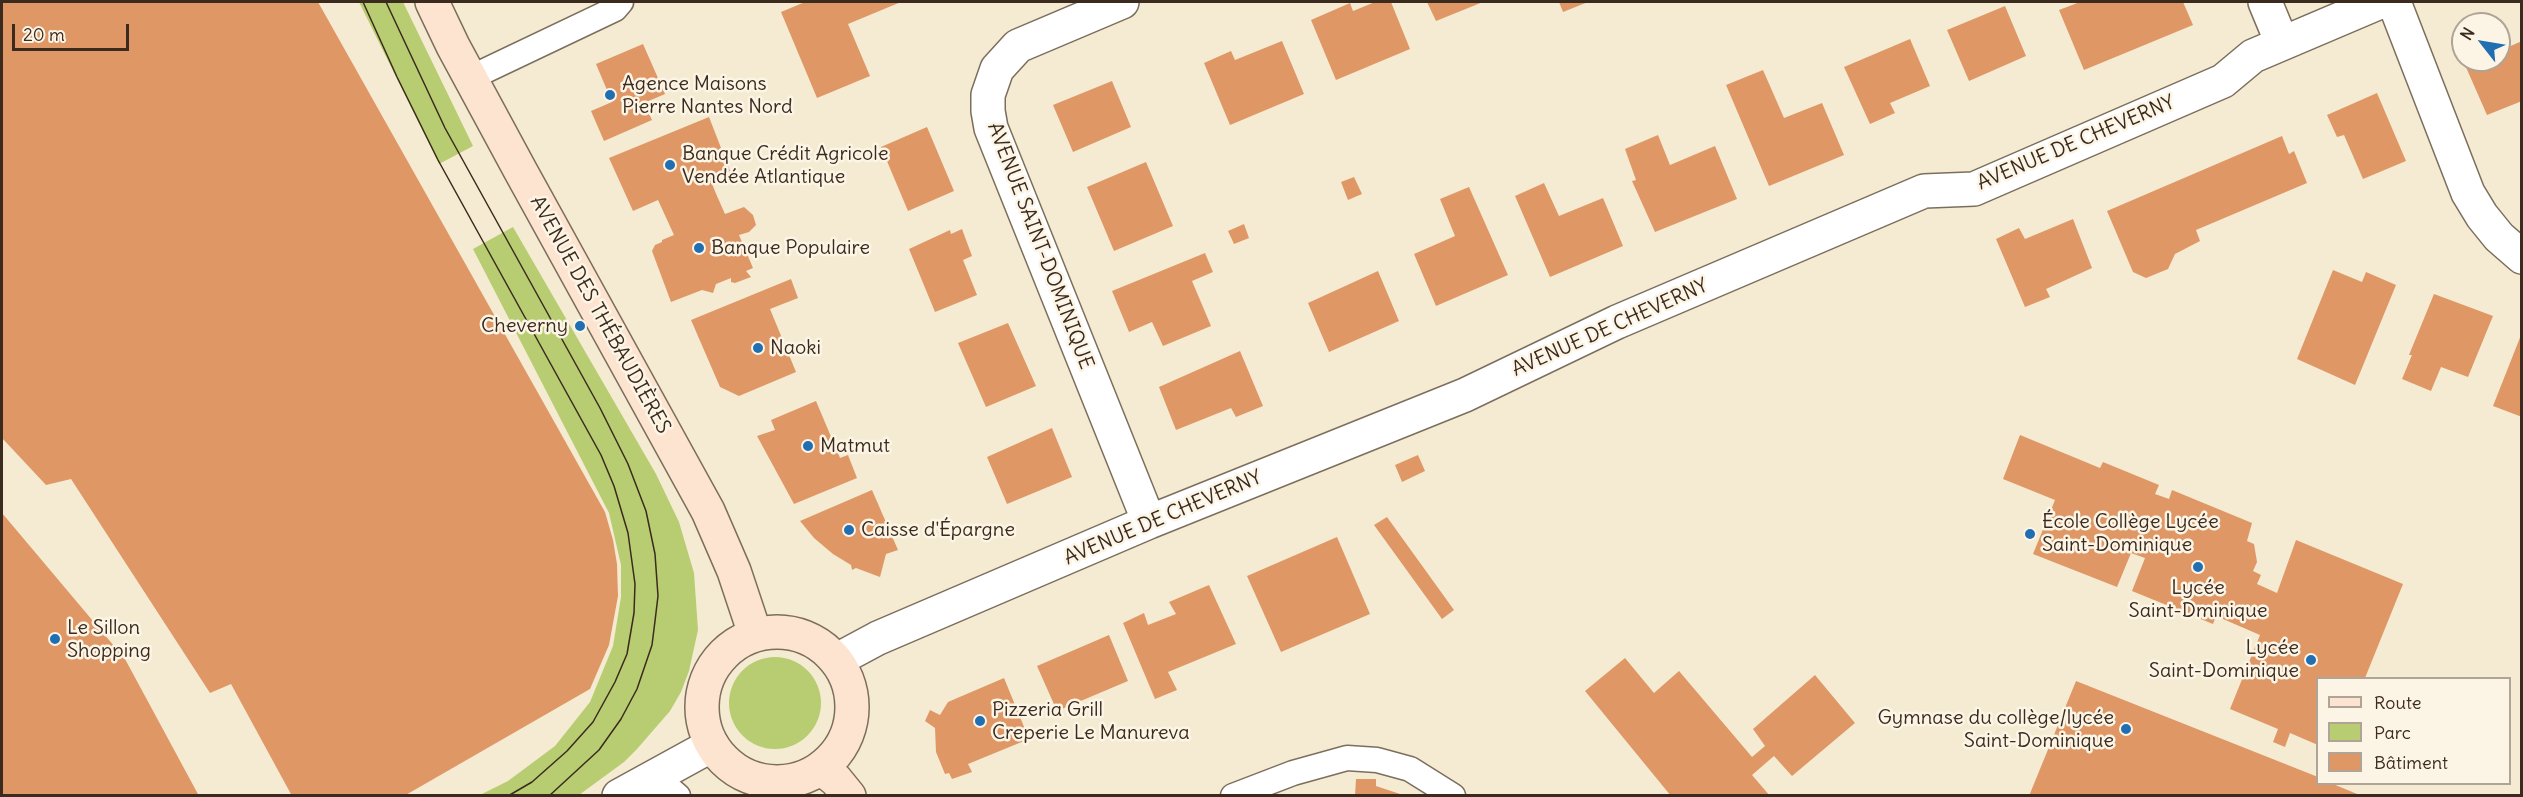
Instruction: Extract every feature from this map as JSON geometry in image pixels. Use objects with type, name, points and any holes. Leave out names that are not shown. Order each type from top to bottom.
[{"type":"street","name":"AVENUE DES THÉBAUDIÈRES","points":[[432,2],[470,78],[708,511],[734,571],[755,634]]},
{"type":"street","name":"AVENUE SAINT-DOMINIQUE","points":[[1122,2],[1018,46],[997,69],[988,94],[988,111],[991,128],[1149,522]]},
{"type":"street","points":[[2265,2],[2282,43]]},
{"type":"street","name":"AVENUE DE CHEVERNY","points":[[837,660],[889,634],[1149,522],[1465,395],[1617,322],[1924,191],[1974,189],[2223,81],[2253,56],[2380,2]]},
{"type":"street","points":[[2394,2],[2468,193],[2482,216],[2499,237],[2522,257]]},
{"type":"street","points":[[781,631],[806,637],[828,651],[837,660],[852,691],[853,709],[844,742],[834,757],[808,776],[775,789],[728,765],[712,745],[703,717],[702,701],[707,680],[718,660],[729,649],[755,634],[781,631]]},
{"type":"street","points":[[619,795],[666,786],[712,745]]},
{"type":"street","points":[[821,768],[849,795]]},
{"type":"lane","points":[[470,78],[615,9],[621,2]]},
{"type":"lane","points":[[1233,795],[1293,773],[1347,758],[1377,760],[1410,769],[1453,795]]},
{"type":"green space","points":[[359,2],[403,2],[473,146],[439,164]]},
{"type":"green space","points":[[513,227],[656,474],[679,522],[694,573],[698,630],[689,671],[681,692],[670,711],[637,749],[624,762],[579,795],[480,795],[508,781],[555,746],[590,702],[613,646],[621,597],[621,565],[609,513],[473,249]]},
{"type":"green space","points":[[775,657],[792,661],[807,671],[817,686],[821,703],[817,720],[807,735],[792,745],[775,749],[758,745],[743,735],[733,720],[729,703],[733,686],[743,671],[758,661]]},
{"type":"building","points":[[2,2],[318,2],[605,512],[617,564],[618,596],[609,645],[590,689],[404,796],[292,796],[231,684],[210,693],[71,479],[46,485],[2,438]]},
{"type":"building","points":[[805,2],[901,2],[848,24],[870,76],[817,98],[781,12]]},
{"type":"building","points":[[1375,2],[1391,2],[1410,49],[1336,80],[1311,20],[1350,3],[1353,11]]},
{"type":"building","points":[[1427,2],[1483,2],[1436,21]]},
{"type":"building","points":[[1559,2],[1588,2],[1563,12]]},
{"type":"building","points":[[2080,2],[2183,2],[2193,25],[2084,70],[2059,10]]},
{"type":"building","points":[[2005,6],[2026,56],[1969,81],[1947,30]]},
{"type":"building","points":[[1910,39],[1930,86],[1890,103],[1895,113],[1870,124],[1844,67]]},
{"type":"building","points":[[1282,41],[1304,94],[1230,125],[1204,63],[1231,51],[1235,60]]},
{"type":"building","points":[[2522,41],[2522,101],[2487,115],[2468,72],[2511,72],[2511,46]]},
{"type":"building","points":[[643,44],[665,94],[644,103],[652,120],[604,141],[591,111],[612,102],[596,64]]},
{"type":"building","points":[[1763,70],[1784,118],[1822,103],[1844,155],[1769,186],[1726,85]]},
{"type":"building","points":[[1112,81],[1131,127],[1073,152],[1053,105]]},
{"type":"building","points":[[2377,93],[2406,161],[2363,179],[2344,135],[2337,137],[2327,115]]},
{"type":"building","points":[[709,117],[730,171],[710,179],[725,214],[744,207],[753,215],[756,225],[749,232],[739,235],[753,268],[746,271],[751,277],[735,283],[731,282],[731,278],[716,284],[713,293],[702,290],[671,302],[652,251],[655,245],[674,235],[658,200],[633,211],[609,158]]},
{"type":"building","points":[[927,127],[954,191],[908,211],[881,147]]},
{"type":"building","points":[[1658,135],[1670,165],[1715,146],[1737,199],[1655,232],[1632,181],[1636,180],[1625,149]]},
{"type":"building","points":[[2282,136],[2289,154],[2294,151],[2307,183],[2196,230],[2200,241],[2175,254],[2168,269],[2146,278],[2133,272],[2107,211]]},
{"type":"building","points":[[1146,162],[1173,226],[1114,251],[1087,187]]},
{"type":"building","points":[[1354,177],[1362,194],[1348,200],[1341,182]]},
{"type":"building","points":[[1544,183],[1559,216],[1603,198],[1623,246],[1550,277],[1515,196]]},
{"type":"building","points":[[1469,187],[1508,275],[1436,306],[1414,254],[1455,236],[1440,199]]},
{"type":"building","points":[[2073,219],[2092,268],[2046,289],[2050,297],[2025,307],[1996,239],[2019,228],[2025,239]]},
{"type":"building","points":[[1244,224],[1249,238],[1234,244],[1228,231]]},
{"type":"building","points":[[962,229],[972,256],[963,260],[977,295],[935,312],[909,249],[950,230],[951,234]]},
{"type":"building","points":[[1205,253],[1213,272],[1192,281],[1211,326],[1163,346],[1152,322],[1129,332],[1112,291]]},
{"type":"building","points":[[2333,270],[2362,282],[2366,272],[2396,285],[2355,385],[2297,359]]},
{"type":"building","points":[[1378,271],[1399,321],[1329,352],[1308,303]]},
{"type":"building","points":[[791,279],[798,298],[770,309],[796,372],[739,396],[720,387],[691,320]]},
{"type":"building","points":[[2434,294],[2493,316],[2468,377],[2441,367],[2431,391],[2402,379],[2412,355],[2409,355]]},
{"type":"building","points":[[1008,323],[1036,386],[986,407],[958,343]]},
{"type":"building","points":[[2522,335],[2522,417],[2493,406]]},
{"type":"building","points":[[1240,351],[1263,406],[1236,417],[1231,408],[1176,430],[1159,387]]},
{"type":"building","points":[[816,401],[840,458],[848,455],[857,478],[794,504],[757,436],[775,430],[771,420]]},
{"type":"building","points":[[1052,428],[1072,477],[1007,504],[987,457]]},
{"type":"building","points":[[2020,435],[2100,468],[2103,462],[2159,485],[2155,494],[2169,499],[2172,490],[2252,523],[2247,541],[2254,544],[2257,562],[2253,571],[2261,575],[2257,584],[2277,593],[2296,540],[2403,584],[2365,677],[2316,677],[2316,744],[2290,733],[2285,747],[2273,742],[2278,729],[2230,709],[2260,635],[2216,616],[2213,624],[2132,591],[2145,558],[2131,553],[2117,587],[2033,554],[2055,500],[2003,479]]},
{"type":"building","points":[[1418,455],[1425,471],[1402,482],[1395,465]]},
{"type":"building","name":"Caisse d'Épargne","points":[[872,490],[898,550],[886,554],[880,577],[856,568],[852,570],[851,565],[814,538],[800,521]]},
{"type":"building","name":"Le Sillon Shopping","points":[[2,513],[125,659],[199,796],[2,796]]},
{"type":"building","points":[[1387,517],[1454,610],[1442,619],[1374,525]]},
{"type":"building","points":[[1337,537],[1370,614],[1281,652],[1247,576]]},
{"type":"building","points":[[1209,585],[1236,644],[1168,672],[1177,690],[1155,699],[1123,623],[1144,613],[1148,625],[1176,614],[1169,602]]},
{"type":"building","points":[[1109,635],[1128,681],[1057,711],[1037,666]]},
{"type":"building","points":[[1625,658],[1654,693],[1679,671],[1752,757],[1765,746],[1753,729],[1815,675],[1855,723],[1792,776],[1774,756],[1752,775],[1770,796],[1671,796],[1585,691]]},
{"type":"building","name":"Pizzeria Grill Creperie Le Manureva","points":[[1004,678],[1029,739],[968,764],[972,772],[952,779],[949,773],[945,774],[936,752],[935,728],[925,721],[930,710],[940,715],[948,702]]},
{"type":"building","name":"Gymnase du collège/lycée Saint-Dominique","points":[[2076,681],[2316,776],[2316,785],[2335,785],[2362,796],[2029,796]]},
{"type":"building","points":[[1356,779],[1376,779],[1376,786],[1406,796],[1355,796]]},
{"type":"tram line","points":[[363,2],[438,160],[601,455],[614,486],[628,533],[635,584],[634,613],[627,654],[615,682],[593,722],[567,751],[532,782],[508,796]]},
{"type":"tram line","points":[[386,2],[445,128],[600,408],[628,464],[646,511],[655,554],[658,596],[652,645],[637,689],[621,719],[599,750],[549,796]]},
{"type":"place","name":"Agence Maisons Pierre Nantes Nord","points":[[610,95]]},
{"type":"place","name":"Banque Crédit Agricole Vendée Atlantique","points":[[670,165]]},
{"type":"place","name":"Banque Populaire","points":[[699,248]]},
{"type":"place","name":"Cheverny","points":[[580,326]]},
{"type":"place","name":"Naoki","points":[[758,348]]},
{"type":"place","name":"Matmut","points":[[808,446]]},
{"type":"place","name":"Caisse d'Épargne","points":[[849,530]]},
{"type":"place","name":"École Collège Lycée Saint-Dominique","points":[[2030,534]]},
{"type":"place","name":"Lycée Saint-Dminique","points":[[2198,567]]},
{"type":"place","name":"Le Sillon Shopping","points":[[55,639]]},
{"type":"place","name":"Lycée Saint-Dominique","points":[[2311,660]]},
{"type":"place","name":"Pizzeria Grill Creperie Le Manureva","points":[[980,721]]},
{"type":"place","name":"Gymnase du collège/lycée Saint-Dominique","points":[[2126,729]]}]
